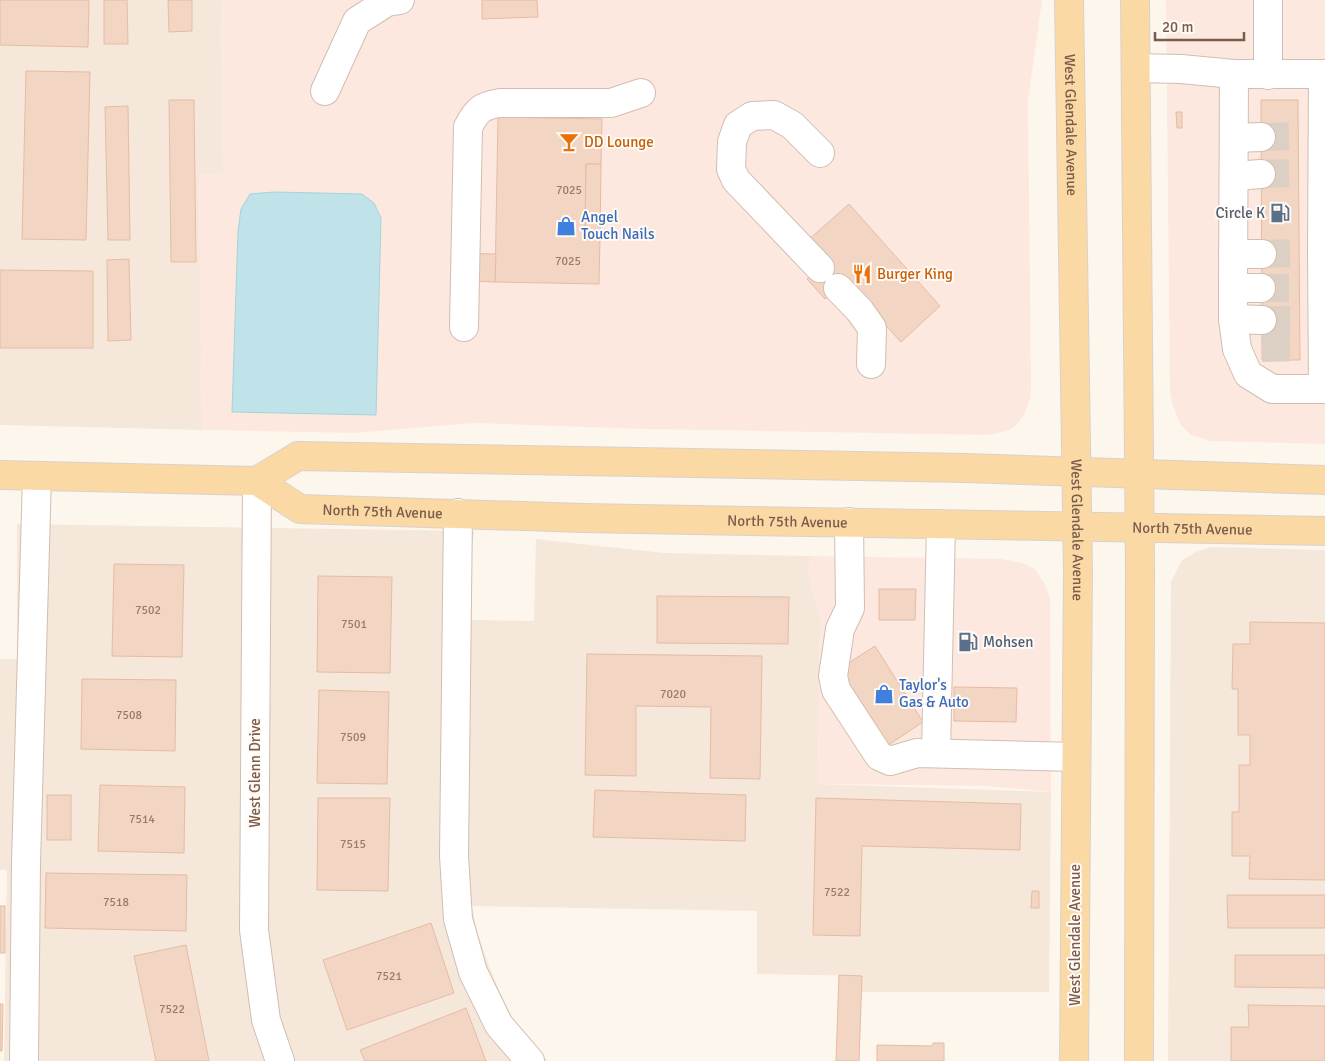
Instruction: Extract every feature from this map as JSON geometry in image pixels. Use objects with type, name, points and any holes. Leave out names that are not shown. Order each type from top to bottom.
[{"type":"main road","name":"West Glendale Avenue","points":[[1069,0],[1077,527],[1074,1061]]},
{"type":"main road","points":[[1135,0],[1140,528],[1139,1061]]},
{"type":"main road","points":[[257,482],[298,456],[771,464],[1325,480]]},
{"type":"main road","name":"North 75th Avenue","points":[[0,475],[257,482],[300,508],[583,518],[1325,531]]},
{"type":"street","points":[[325,90],[357,21],[387,2],[400,0]]},
{"type":"street","points":[[1268,0],[1268,74]]},
{"type":"street","points":[[1136,68],[1181,68],[1234,74],[1324,74],[1310,136],[1310,173],[1311,347],[1324,389],[1272,389],[1248,374],[1250,349],[1233,319],[1234,176],[1247,137],[1234,74]]},
{"type":"street","points":[[464,327],[468,127],[476,113],[486,105],[500,103],[611,103],[641,93]]},
{"type":"street","points":[[820,153],[792,124],[774,115],[752,116],[738,125],[732,142],[730,158],[731,169],[736,180],[820,268]]},
{"type":"street","points":[[1234,176],[1261,174]]},
{"type":"street","points":[[1233,254],[1262,254]]},
{"type":"street","points":[[838,288],[860,311],[872,328],[871,364]]},
{"type":"street","points":[[1232,288],[1262,288]]},
{"type":"street","points":[[1233,319],[1262,320]]},
{"type":"street","points":[[24,1061],[26,863],[37,476]]},
{"type":"street","name":"West Glenn Drive","points":[[257,482],[254,930],[266,1020],[280,1061]]},
{"type":"street","points":[[458,513],[454,856],[458,919],[473,972],[499,1025],[530,1061]]},
{"type":"street","points":[[849,522],[850,608],[840,629],[833,676],[836,690],[879,756],[890,762],[917,752],[1076,756]]},
{"type":"street","points":[[936,753],[941,524]]},
{"type":"shaded area","points":[[0,0],[221,0],[223,174],[199,174],[202,430],[0,425]]},
{"type":"shaded area","points":[[221,0],[1042,0],[1028,101],[1031,385],[1030,398],[1025,413],[1011,429],[987,435],[646,429],[474,423],[354,433],[202,430],[199,174],[223,173]]},
{"type":"shaded area","points":[[1166,0],[1325,0],[1325,444],[1211,441],[1191,435],[1181,425],[1173,406],[1170,391]]},
{"type":"shaded area","points":[[17,524],[474,531],[471,555],[471,620],[534,621],[536,539],[664,553],[810,556],[809,578],[820,616],[818,784],[1051,792],[1049,992],[861,992],[861,976],[757,974],[757,911],[472,906],[477,931],[487,961],[507,1010],[518,1030],[535,1050],[548,1061],[4,1061],[7,870],[0,870],[0,659],[17,659]]},
{"type":"shaded area","points":[[1211,547],[1325,550],[1325,1061],[1168,1061],[1171,582],[1182,560],[1196,552]]},
{"type":"shaded area","points":[[810,556],[1002,559],[1022,563],[1035,569],[1044,583],[1050,598],[1051,792],[987,786],[818,784],[820,616],[809,578]]},
{"type":"water","points":[[274,192],[362,194],[374,203],[381,218],[376,415],[232,412],[238,231],[241,209],[250,194]]},
{"type":"building","points":[[0,0],[89,0],[88,47],[0,45]]},
{"type":"building","points":[[104,0],[127,0],[128,44],[104,44]]},
{"type":"building","points":[[168,0],[192,0],[192,31],[169,32]]},
{"type":"building","points":[[482,0],[537,0],[538,17],[482,19]]},
{"type":"building","points":[[26,71],[90,72],[86,240],[22,239]]},
{"type":"building","points":[[169,100],[194,100],[196,262],[171,262]]},
{"type":"building","name":"Circle K","points":[[1261,100],[1298,100],[1300,360],[1262,360]]},
{"type":"building","points":[[128,106],[130,240],[108,240],[105,107]]},
{"type":"building","points":[[1176,112],[1182,112],[1182,128],[1177,128]]},
{"type":"building","points":[[498,117],[602,119],[601,164],[586,164],[585,238],[600,238],[599,284],[495,282]]},
{"type":"building","points":[[586,164],[601,164],[600,238],[585,238]]},
{"type":"building","name":"Burger King","points":[[849,204],[940,306],[901,342],[845,281],[825,299],[807,279],[820,268],[807,241]]},
{"type":"building","points":[[453,253],[496,254],[495,282],[453,280]]},
{"type":"building","points":[[129,259],[131,340],[108,341],[107,260]]},
{"type":"building","points":[[0,270],[93,271],[93,348],[0,348]]},
{"type":"building","points":[[114,564],[184,565],[182,657],[112,656]]},
{"type":"building","points":[[318,576],[392,577],[390,673],[317,672]]},
{"type":"building","points":[[879,589],[916,589],[915,620],[879,620]]},
{"type":"building","points":[[657,596],[789,597],[788,644],[657,643]]},
{"type":"building","points":[[1250,622],[1325,623],[1325,880],[1249,879],[1250,856],[1232,856],[1232,812],[1239,812],[1239,765],[1250,765],[1250,735],[1238,735],[1238,689],[1232,689],[1233,644],[1250,644]]},
{"type":"building","points":[[875,646],[923,722],[884,748],[836,671]]},
{"type":"building","points":[[587,654],[762,656],[760,779],[710,778],[711,707],[636,706],[636,776],[585,775]]},
{"type":"building","points":[[82,679],[176,680],[175,751],[81,749]]},
{"type":"building","points":[[954,687],[1017,688],[1016,722],[954,721]]},
{"type":"building","points":[[319,690],[389,692],[387,784],[317,783]]},
{"type":"building","points":[[100,785],[185,787],[184,853],[98,851]]},
{"type":"building","points":[[595,790],[746,795],[745,841],[593,837]]},
{"type":"building","points":[[47,795],[71,795],[71,840],[47,840]]},
{"type":"building","points":[[318,798],[390,798],[388,891],[317,890]]},
{"type":"building","points":[[816,798],[1021,804],[1020,850],[862,846],[860,936],[813,935]]},
{"type":"building","points":[[46,873],[187,875],[186,931],[45,928]]},
{"type":"building","points":[[1032,891],[1039,891],[1039,908],[1031,908]]},
{"type":"building","points":[[1227,895],[1325,895],[1325,928],[1228,928]]},
{"type":"building","points":[[0,906],[5,906],[5,953],[0,953]]},
{"type":"building","points":[[431,923],[454,993],[347,1030],[323,960]]},
{"type":"building","points":[[186,945],[209,1061],[156,1061],[134,956]]},
{"type":"building","points":[[1235,955],[1325,955],[1325,988],[1235,987]]},
{"type":"building","points":[[839,975],[862,976],[859,1061],[836,1061]]},
{"type":"building","points":[[0,1004],[3,1004],[2,1051],[0,1051]]},
{"type":"building","points":[[1248,1005],[1325,1006],[1325,1061],[1231,1061],[1231,1027],[1249,1027]]},
{"type":"building","points":[[466,1008],[486,1061],[365,1061],[360,1050]]},
{"type":"building","points":[[933,1043],[944,1043],[944,1061],[877,1061],[877,1045],[932,1046]]},
{"type":"tunnel","points":[[1261,137],[1298,136]]},
{"type":"tunnel","points":[[1261,174],[1299,173]]},
{"type":"tunnel","points":[[1262,254],[1299,253]]},
{"type":"tunnel","points":[[1261,288],[1299,288]]},
{"type":"tunnel","points":[[1262,320],[1300,320]]},
{"type":"tunnel","points":[[1262,348],[1300,347]]},
{"type":"place","name":"DD Lounge","points":[[569,142]]},
{"type":"place","name":"Circle K","points":[[1280,213]]},
{"type":"place","name":"Angel Touch Nails","points":[[566,226]]},
{"type":"place","name":"Burger King","points":[[862,274]]},
{"type":"place","name":"Mohsen","points":[[968,642]]},
{"type":"place","name":"Taylor's Gas & Auto","points":[[884,694]]}]
